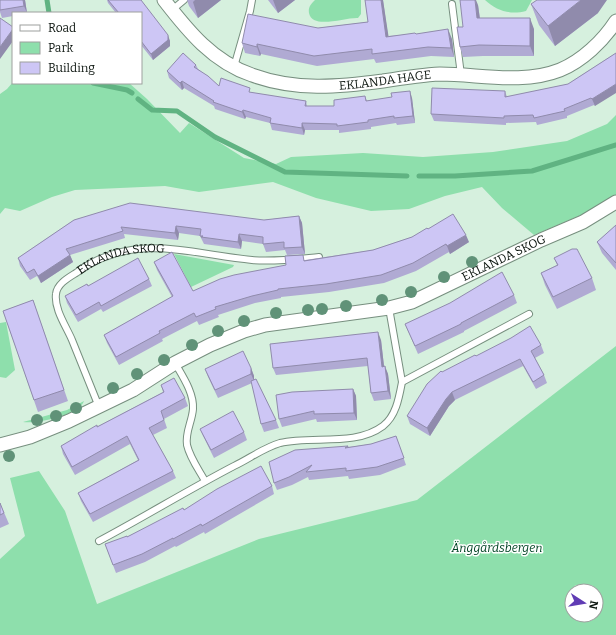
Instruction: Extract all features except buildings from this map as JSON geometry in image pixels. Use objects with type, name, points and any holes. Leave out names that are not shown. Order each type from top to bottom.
[{"type":"street","name":"EKLANDA HAGE","points":[[168,5],[200,43],[221,60],[234,67],[252,76],[269,80],[305,86],[324,87],[421,76],[461,75],[520,78],[541,76],[561,70],[583,56],[609,32],[616,21]]},
{"type":"street","name":"EKLANDA SKOG","points":[[0,445],[30,437],[99,407],[132,390],[175,363],[210,345],[244,331],[266,325],[389,308],[412,302],[541,240],[583,222],[616,202]]},
{"type":"lane","points":[[168,5],[184,0]]},
{"type":"lane","points":[[234,67],[252,0]]},
{"type":"lane","points":[[452,4],[461,75]]},
{"type":"lane","name":"EKLANDA SKOG","points":[[99,407],[72,339],[58,310],[56,296],[58,286],[84,267],[92,262],[126,250],[142,248],[199,252],[253,260],[318,257]]},
{"type":"lane","points":[[99,541],[205,481],[278,444],[296,440],[356,437],[367,434],[384,426],[395,410],[402,382],[389,308]]},
{"type":"lane","points":[[402,382],[530,314]]},
{"type":"lane","points":[[175,363],[189,389],[192,402],[193,410],[187,433],[189,453],[205,481]]},
{"type":"green space","points":[[315,0],[361,0],[361,14],[358,18],[330,22],[316,21],[311,18],[309,13],[310,6]]},
{"type":"green space","points":[[485,0],[532,0],[526,11],[515,13],[494,7]]},
{"type":"green space","points":[[12,83],[130,84],[180,133],[189,123],[244,158],[276,164],[291,157],[363,153],[423,157],[493,152],[567,141],[607,124],[616,115],[616,195],[593,210],[534,235],[502,208],[482,187],[445,196],[409,209],[371,211],[316,198],[273,182],[199,192],[165,186],[75,190],[52,197],[20,211],[5,208],[0,214],[0,94]]},
{"type":"green space","points":[[174,254],[234,265],[233,267],[191,287]]},
{"type":"green space","points":[[6,322],[15,370],[6,378],[0,377],[0,323]]},
{"type":"green space","name":"Änggårdsbergen","points":[[616,346],[616,635],[0,635],[0,559],[25,536],[10,478],[39,471],[65,511],[97,604],[259,539],[417,500]]},
{"type":"green space","points":[[84,401],[81,406],[75,410],[57,418],[37,422],[23,422],[67,410]]},
{"type":"waterway","points":[[47,0],[49,12]]},
{"type":"waterway","points":[[98,84],[127,90],[132,93]]},
{"type":"waterway","points":[[138,99],[152,110],[177,111],[215,137],[285,172],[407,176]]},
{"type":"waterway","points":[[419,176],[455,176],[532,171],[616,145]]}]
